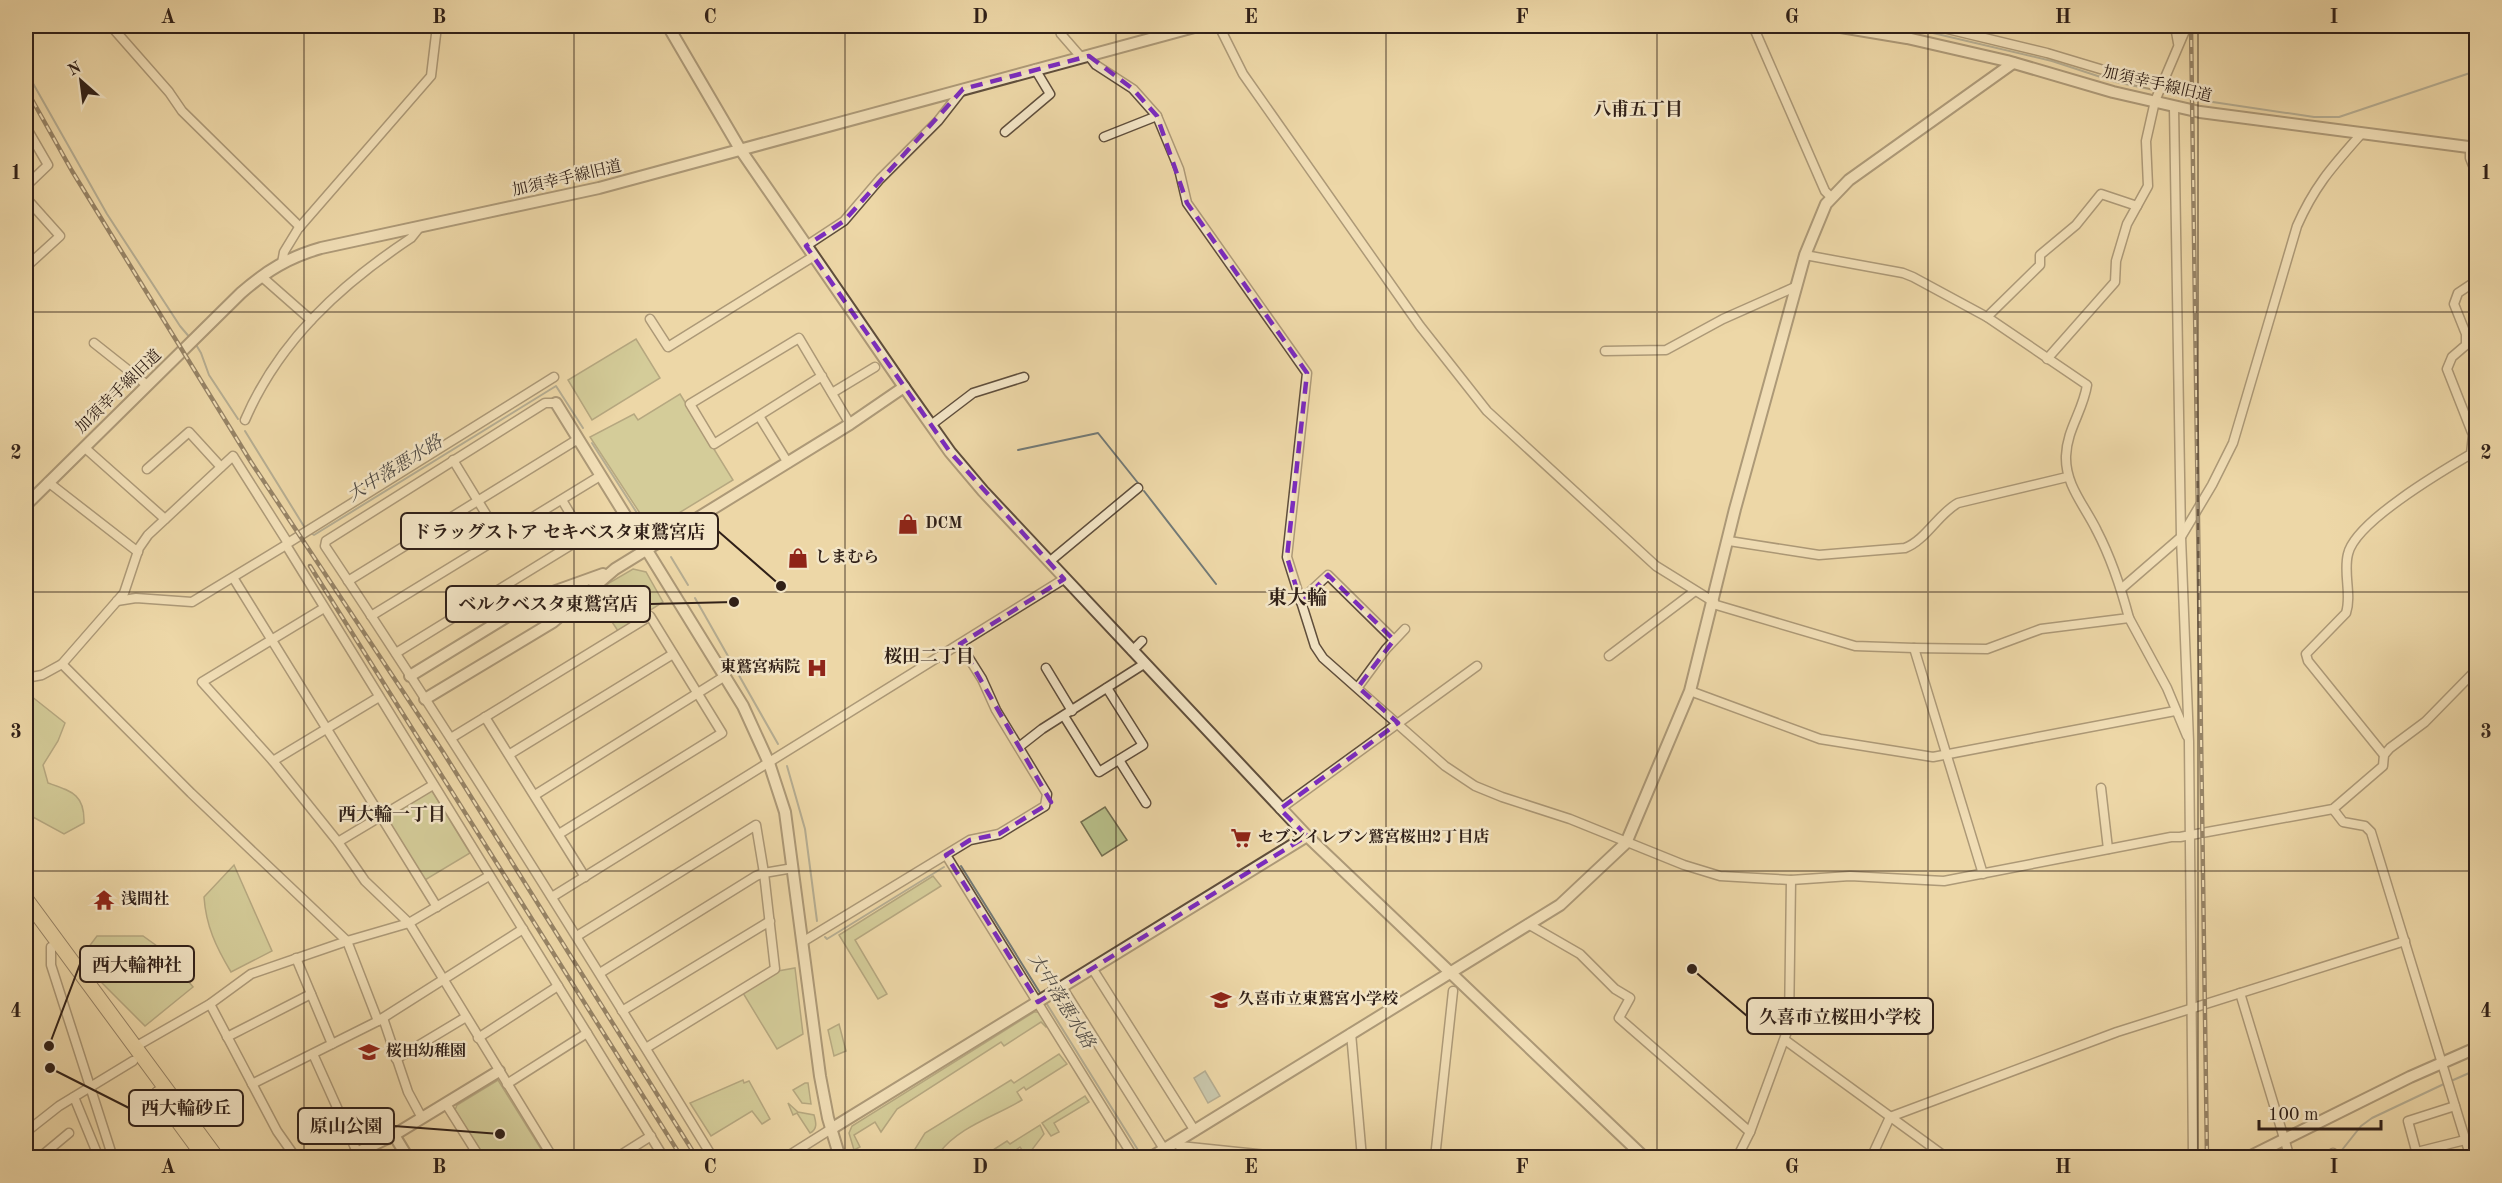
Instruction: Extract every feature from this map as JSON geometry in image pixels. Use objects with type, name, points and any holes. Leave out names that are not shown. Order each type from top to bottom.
[{"type":"main road","points":[[26,899],[205,1157]]},
{"type":"main road","points":[[26,913],[134,1054]]},
{"type":"street","points":[[111,26],[169,92],[182,111],[300,226]]},
{"type":"street","points":[[282,262],[284,252],[300,226],[431,76],[437,26]]},
{"type":"street","points":[[668,26],[740,149],[904,387],[983,491],[1280,809],[1645,1158]]},
{"type":"street","points":[[1058,26],[1062,34],[1085,56],[1133,89],[1157,116],[1179,169],[1187,203],[1307,373],[1287,558],[1318,652],[1445,765],[1475,786],[1720,876],[1791,880],[1850,876],[1944,881],[2333,808],[2383,766],[2384,755],[2321,678],[2308,661],[2306,654],[2346,613],[2348,607],[2346,567],[2351,543],[2407,493],[2471,454],[2472,435],[2446,369],[2452,357],[2466,345],[2466,334],[2454,304],[2458,292],[2476,281]]},
{"type":"street","name":"加須幸手線旧道","points":[[26,505],[261,276],[282,262],[321,248],[599,188],[1085,56],[1179,28],[1198,26]]},
{"type":"street","points":[[1219,26],[1243,74],[1420,326],[1482,406],[1656,566],[1714,603],[1855,646],[1987,649],[2042,629],[2129,618]]},
{"type":"street","points":[[1753,26],[1825,191],[1831,197]]},
{"type":"street","name":"加須幸手線旧道","points":[[1835,26],[1863,28],[2013,63],[2174,107],[2473,147]]},
{"type":"street","points":[[1935,26],[2046,53],[2160,87]]},
{"type":"street","points":[[2175,26],[2178,44]]},
{"type":"street","points":[[2047,359],[2115,282],[2116,261],[2127,224],[2148,186],[2146,141],[2155,101],[2187,26]]},
{"type":"street","points":[[1150,1158],[1560,905],[1626,843],[1690,691],[1795,286],[1823,210],[1831,197],[1850,180],[2013,63]]},
{"type":"street","points":[[1005,132],[1050,94],[1035,69]]},
{"type":"street","points":[[806,246],[844,221],[880,179],[938,121],[963,89]]},
{"type":"street","points":[[2174,107],[2181,537],[2189,742],[2193,1158]]},
{"type":"street","points":[[1104,137],[1157,116]]},
{"type":"street","points":[[26,127],[48,165],[26,186]]},
{"type":"street","points":[[2121,589],[2181,537],[2212,485],[2233,443],[2297,226],[2307,202],[2324,176],[2362,133]]},
{"type":"street","points":[[2473,147],[2470,158],[2476,173]]},
{"type":"street","points":[[1987,317],[2040,265],[2040,255],[2076,225],[2101,194],[2136,206]]},
{"type":"street","points":[[26,198],[60,236],[26,267]]},
{"type":"street","points":[[244,420],[276,360],[311,320],[348,284],[411,238],[419,228]]},
{"type":"street","points":[[1805,255],[1903,273],[1987,317],[2087,385],[2084,400],[2068,434],[2067,477],[2098,532],[2121,589],[2129,618],[2167,688],[2189,742]]},
{"type":"street","points":[[650,319],[668,348],[814,256]]},
{"type":"street","points":[[261,276],[311,320]]},
{"type":"street","points":[[1605,351],[1666,350],[1724,319],[1795,286]]},
{"type":"street","points":[[822,376],[714,444],[690,404],[799,338],[822,376],[850,424]]},
{"type":"street","points":[[93,343],[147,386]]},
{"type":"street","points":[[832,393],[875,367]]},
{"type":"street","points":[[117,601],[136,598],[192,602],[234,579],[554,377]]},
{"type":"street","points":[[931,425],[973,393],[1024,377]]},
{"type":"street","points":[[425,699],[553,622],[615,569],[850,424],[904,387]]},
{"type":"street","points":[[713,1158],[577,936],[325,546],[326,541],[545,402],[556,404],[725,676],[758,734],[785,812],[804,941],[820,1076],[831,1129],[840,1158]]},
{"type":"street","points":[[759,416],[788,463]]},
{"type":"street","points":[[147,469],[189,432],[221,467]]},
{"type":"street","points":[[348,581],[578,439]]},
{"type":"street","points":[[84,447],[165,519]]},
{"type":"street","points":[[26,678],[42,675],[62,664],[124,593],[138,552],[148,535],[233,456],[324,608],[664,1158]]},
{"type":"street","points":[[453,460],[500,537]]},
{"type":"street","points":[[371,616],[600,476]]},
{"type":"street","points":[[1729,541],[1819,555],[1905,548],[1916,543],[1947,509],[1958,503],[2067,477]]},
{"type":"street","points":[[48,482],[138,552]]},
{"type":"street","points":[[1049,562],[1138,488]]},
{"type":"street","points":[[396,653],[584,537],[562,500]]},
{"type":"street","points":[[410,676],[539,597],[615,569]]},
{"type":"street","points":[[1300,601],[1328,575],[1394,640]]},
{"type":"street","points":[[234,579],[437,907]]},
{"type":"street","points":[[552,897],[1064,579]]},
{"type":"street","points":[[1609,656],[1695,591]]},
{"type":"street","points":[[324,608],[202,682],[273,761],[338,842],[365,881],[409,923],[554,1158]]},
{"type":"street","points":[[451,738],[650,616],[722,733],[559,834]]},
{"type":"street","points":[[1358,687],[1405,628]]},
{"type":"street","points":[[1132,651],[1142,641]]},
{"type":"street","points":[[804,941],[970,840],[999,834],[1045,806],[1047,794],[960,644]]},
{"type":"street","points":[[1914,648],[1983,874]]},
{"type":"street","points":[[510,754],[673,654]]},
{"type":"street","points":[[62,664],[191,793],[347,940],[408,1092],[422,1118]]},
{"type":"street","points":[[1019,747],[1144,664]]},
{"type":"street","points":[[1280,809],[1477,666]]},
{"type":"street","points":[[1046,668],[1099,772],[1143,745],[1107,688]]},
{"type":"street","points":[[2384,755],[2425,722],[2476,670]]},
{"type":"street","points":[[535,795],[725,676]]},
{"type":"street","points":[[1690,691],[1820,739],[1933,757],[2175,711]]},
{"type":"street","points":[[273,761],[379,697]]},
{"type":"street","points":[[486,717],[585,877]]},
{"type":"street","points":[[1119,760],[1146,803]]},
{"type":"street","points":[[338,842],[433,785]]},
{"type":"street","points":[[2101,788],[2108,849]]},
{"type":"street","points":[[2333,808],[2343,822],[2365,826],[2371,832],[2471,1158]]},
{"type":"street","points":[[577,936],[756,825],[775,969],[646,1048]]},
{"type":"street","points":[[785,1158],[1307,836]]},
{"type":"street","points":[[946,855],[1042,1000],[1134,1158]]},
{"type":"street","points":[[600,974],[764,873],[793,868]]},
{"type":"street","points":[[26,1132],[250,974],[347,940],[409,923],[489,876]]},
{"type":"street","points":[[1737,1158],[1750,1132],[1785,1040],[1790,1012],[1791,880]]},
{"type":"street","points":[[622,1011],[770,921]]},
{"type":"street","points":[[1528,924],[1580,954],[1615,988],[1630,998],[1619,1018],[1750,1132]]},
{"type":"street","points":[[252,1084],[381,1020],[523,930]]},
{"type":"street","points":[[1870,1158],[1890,1117],[2046,1058],[2193,1007],[2405,941]]},
{"type":"street","points":[[51,947],[51,965],[113,1158]]},
{"type":"street","points":[[296,957],[332,1044]]},
{"type":"street","points":[[1092,968],[1195,1131]]},
{"type":"street","points":[[478,1038],[558,986]]},
{"type":"street","points":[[1062,987],[1164,1149]]},
{"type":"street","points":[[1435,1158],[1453,991]]},
{"type":"street","points":[[2240,993],[2290,1158]]},
{"type":"street","points":[[227,1037],[311,994]]},
{"type":"street","points":[[210,1004],[277,1131],[296,1158]]},
{"type":"street","points":[[396,1059],[466,1017]]},
{"type":"street","points":[[1352,1033],[1362,1158]]},
{"type":"street","points":[[507,1084],[587,1034]]},
{"type":"street","points":[[1785,1040],[1947,1158]]},
{"type":"street","points":[[2247,1158],[2444,1067],[2476,1048]]},
{"type":"street","points":[[313,1054],[357,1152]]},
{"type":"street","points":[[346,1158],[394,1135],[499,1071]]},
{"type":"street","points":[[74,1097],[99,1158]]},
{"type":"street","points":[[446,1104],[480,1158]]},
{"type":"street","points":[[2455,1106],[2408,1121],[2417,1155],[2465,1140]]},
{"type":"street","points":[[39,1158],[69,1133]]},
{"type":"street","points":[[394,1135],[408,1158]]},
{"type":"street","points":[[616,1158],[651,1136]]},
{"type":"street","points":[[1175,1143],[1180,1146],[1295,1158]]},
{"type":"highlighted area","points":[[1089,56],[1133,89],[1157,116],[1187,203],[1307,373],[1287,557],[1301,603],[1328,575],[1394,640],[1358,687],[1398,723],[1280,809],[1307,836],[1038,1002],[946,855],[970,840],[999,834],[1051,802],[960,644],[1064,579],[950,452],[806,246],[844,221],[963,89]]},
{"type":"green space","points":[[636,339],[660,378],[592,420],[568,380]]},
{"type":"green space","points":[[680,394],[733,480],[651,530],[590,437],[634,414],[638,420]]},
{"type":"green space","points":[[633,569],[646,572],[663,602],[618,631],[595,596],[609,583]]},
{"type":"green space","points":[[26,692],[65,723],[58,741],[43,765],[48,783],[75,795],[82,806],[84,823],[64,834],[33,817],[26,816]]},
{"type":"green space","points":[[428,790],[432,791],[470,853],[425,880],[387,819],[388,814]]},
{"type":"green space","points":[[1105,807],[1127,840],[1102,856],[1081,822]]},
{"type":"green space","points":[[234,865],[272,951],[231,972],[213,936],[204,897]]},
{"type":"green space","points":[[933,876],[941,886],[855,940],[887,994],[878,999],[839,935]]},
{"type":"green space","points":[[97,936],[143,936],[164,951],[193,987],[145,1026],[91,972],[88,948]]},
{"type":"green space","points":[[795,968],[803,1034],[777,1049],[743,993],[778,971]]},
{"type":"green space","points":[[1034,1012],[1040,1012],[1046,1027],[1041,1022],[1004,1046],[1001,1042],[897,1109],[881,1132],[875,1122],[854,1135],[860,1147],[854,1150],[849,1133],[852,1126]]},
{"type":"green space","points":[[839,1024],[846,1051],[834,1056],[828,1030]]},
{"type":"green space","points":[[1059,1054],[1067,1064],[1026,1090],[1024,1087],[1017,1092],[1022,1100],[967,1129],[939,1153],[933,1150],[928,1157],[910,1157],[925,1133],[1011,1080],[1014,1083]]},
{"type":"green space","points":[[498,1080],[546,1157],[484,1157],[455,1110],[457,1105]]},
{"type":"green space","points":[[743,1080],[744,1083],[749,1081],[770,1119],[762,1124],[752,1111],[711,1136],[690,1103]]},
{"type":"green space","points":[[808,1083],[811,1104],[802,1103],[793,1090]]},
{"type":"green space","points":[[1085,1096],[1089,1102],[1054,1123],[1059,1132],[1051,1136],[1042,1123]]},
{"type":"green space","points":[[788,1103],[798,1112],[814,1115],[816,1125],[813,1131],[810,1133],[797,1113],[793,1115]]},
{"type":"green space","points":[[1040,1125],[1044,1134],[1031,1151],[1025,1154],[1020,1147],[1006,1157],[982,1157],[1007,1141],[1010,1144]]},
{"type":"water","points":[[1205,1071],[1220,1096],[1208,1103],[1194,1078]]},
{"type":"waterway","points":[[1903,26],[2052,61],[2116,82],[2206,101],[2314,117],[2339,117],[2476,71]]},
{"type":"waterway","name":"大中落悪水路","points":[[26,71],[107,214],[180,326],[191,339]]},
{"type":"waterway","name":"大中落悪水路","points":[[195,343],[209,375],[238,419]]},
{"type":"waterway","name":"大中落悪水路","points":[[309,532],[314,535],[556,386],[583,428]]},
{"type":"waterway","name":"大中落悪水路","points":[[245,431],[305,528]]},
{"type":"waterway","points":[[1018,450],[1098,433],[1138,483]]},
{"type":"waterway","name":"大中落悪水路","points":[[592,443],[646,527]]},
{"type":"waterway","points":[[1144,491],[1216,584]]},
{"type":"waterway","name":"大中落悪水路","points":[[671,557],[688,585]]},
{"type":"waterway","name":"大中落悪水路","points":[[695,598],[778,744]]},
{"type":"waterway","name":"大中落悪水路","points":[[787,766],[805,829],[817,921]]},
{"type":"waterway","name":"大中落悪水路","points":[[961,866],[1042,996]]},
{"type":"waterway","name":"大中落悪水路","points":[[825,937],[827,939],[944,867]]},
{"type":"waterway","name":"大中落悪水路","points":[[1045,1001],[1138,1150]]},
{"type":"waterway","name":"大中落悪水路","points":[[2451,1081],[2476,1070]]},
{"type":"waterway","name":"大中落悪水路","points":[[2338,1155],[2361,1126],[2372,1118],[2446,1083]]},
{"type":"railway","points":[[2191,26],[2207,1158]]},
{"type":"railway","points":[[26,89],[72,171],[251,462],[443,752],[697,1158]]},
{"type":"railway","points":[[310,566],[682,1158]]},
{"type":"place","name":"DCM","points":[[908,524]]},
{"type":"place","name":"しまむら","points":[[798,558]]},
{"type":"place","name":"ドラッグストア セキベスタ東鷲宮店","points":[[781,586]]},
{"type":"place","name":"ベルクベスタ東鷲宮店","points":[[734,602]]},
{"type":"place","name":"東鷲宮病院","points":[[817,668]]},
{"type":"place","name":"セブンイレブン鷲宮桜田2丁目店","points":[[1241,838]]},
{"type":"place","name":"浅間社","points":[[104,900]]},
{"type":"place","name":"久喜市立桜田小学校","points":[[1692,969]]},
{"type":"place","name":"久喜市立東鷲宮小学校","points":[[1221,1000]]},
{"type":"place","name":"西大輪神社","points":[[49,1046]]},
{"type":"place","name":"桜田幼稚園","points":[[369,1052]]},
{"type":"place","name":"西大輪砂丘","points":[[50,1068]]},
{"type":"place","name":"原山公園","points":[[500,1134]]},
{"type":"district","name":"八甫五丁目","points":[[1638,110]]},
{"type":"district","name":"東大輪","points":[[1297,599]]},
{"type":"district","name":"桜田二丁目","points":[[929,657]]},
{"type":"district","name":"西大輪一丁目","points":[[392,815]]}]
